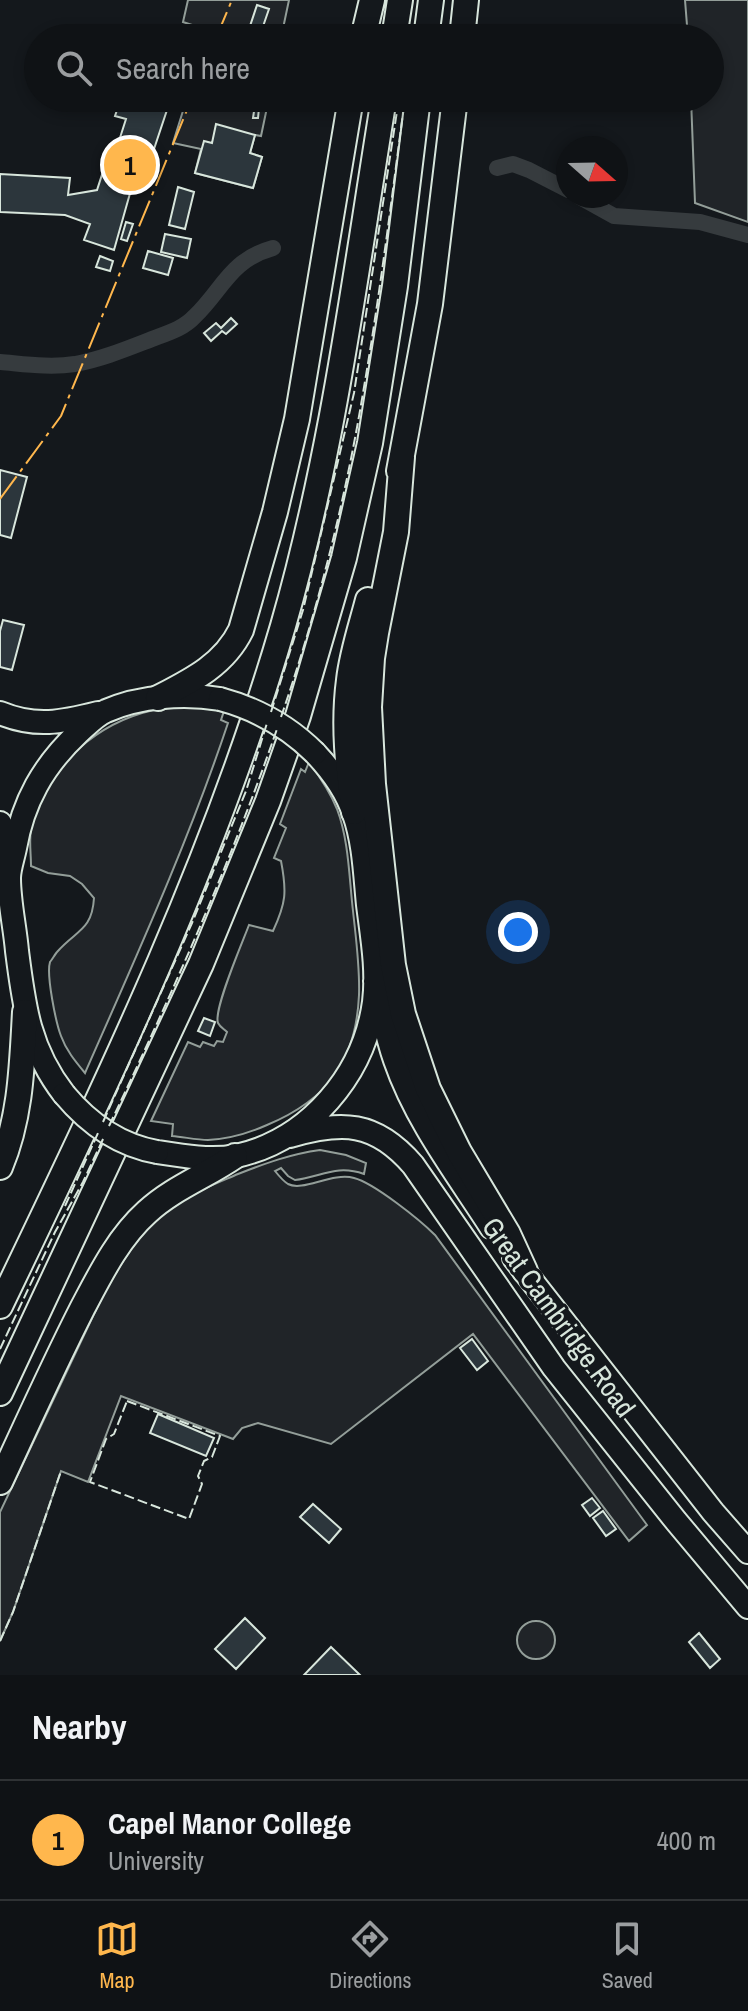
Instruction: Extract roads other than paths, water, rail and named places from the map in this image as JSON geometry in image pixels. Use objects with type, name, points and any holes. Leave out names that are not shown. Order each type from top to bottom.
[{"type":"highway","points":[[366,24],[372,0]]},
{"type":"highway","points":[[396,24],[400,0]]},
{"type":"highway","points":[[428,24],[431,0]]},
{"type":"highway","points":[[463,24],[466,0]]},
{"type":"highway","points":[[158,698],[206,671],[231,648],[244,622],[297,419],[349,112]]},
{"type":"highway","points":[[0,1306],[166,947],[228,793],[267,676],[307,535],[328,439],[382,112]]},
{"type":"highway","points":[[0,1393],[201,964],[268,801],[298,716],[344,558],[370,443],[393,301],[416,112]]},
{"type":"highway","points":[[0,1482],[71,1331],[127,1233],[168,1195],[235,1156],[290,1136],[325,1105],[351,1069],[367,1033],[375,981],[346,738],[349,680],[402,457],[432,291],[453,112]]},
{"type":"highway","points":[[402,457],[396,532],[374,646],[369,707],[373,784],[393,965],[403,1014],[428,1089],[459,1152],[508,1234],[525,1271]]},
{"type":"highway","points":[[0,713],[45,723],[158,698],[197,696],[220,699],[274,720],[297,735],[332,773],[354,812]]},
{"type":"highway","points":[[9,877],[23,811],[36,784],[55,756],[103,712]]},
{"type":"highway","points":[[0,823],[25,1012],[38,1053],[64,1094],[81,1114],[132,1146],[193,1157],[235,1156]]},
{"type":"highway","name":"Great Cambridge Road","points":[[375,981],[394,1059],[415,1105],[496,1236],[713,1512],[748,1552]]},
{"type":"highway","points":[[0,1167],[17,1114],[25,1012]]},
{"type":"highway","name":"Great Cambridge Road","points":[[290,1136],[327,1127],[351,1127],[374,1134],[402,1153],[554,1368],[748,1607]]},
{"type":"waterway","points":[[497,168],[513,164],[556,184]]},
{"type":"waterway","points":[[600,208],[614,216],[700,222],[748,235]]},
{"type":"waterway","points":[[0,362],[47,366],[75,364],[169,333],[205,306],[237,268],[258,253],[273,248]]},
{"type":"place","name":"Capel Manor College","points":[[130,165]]}]
